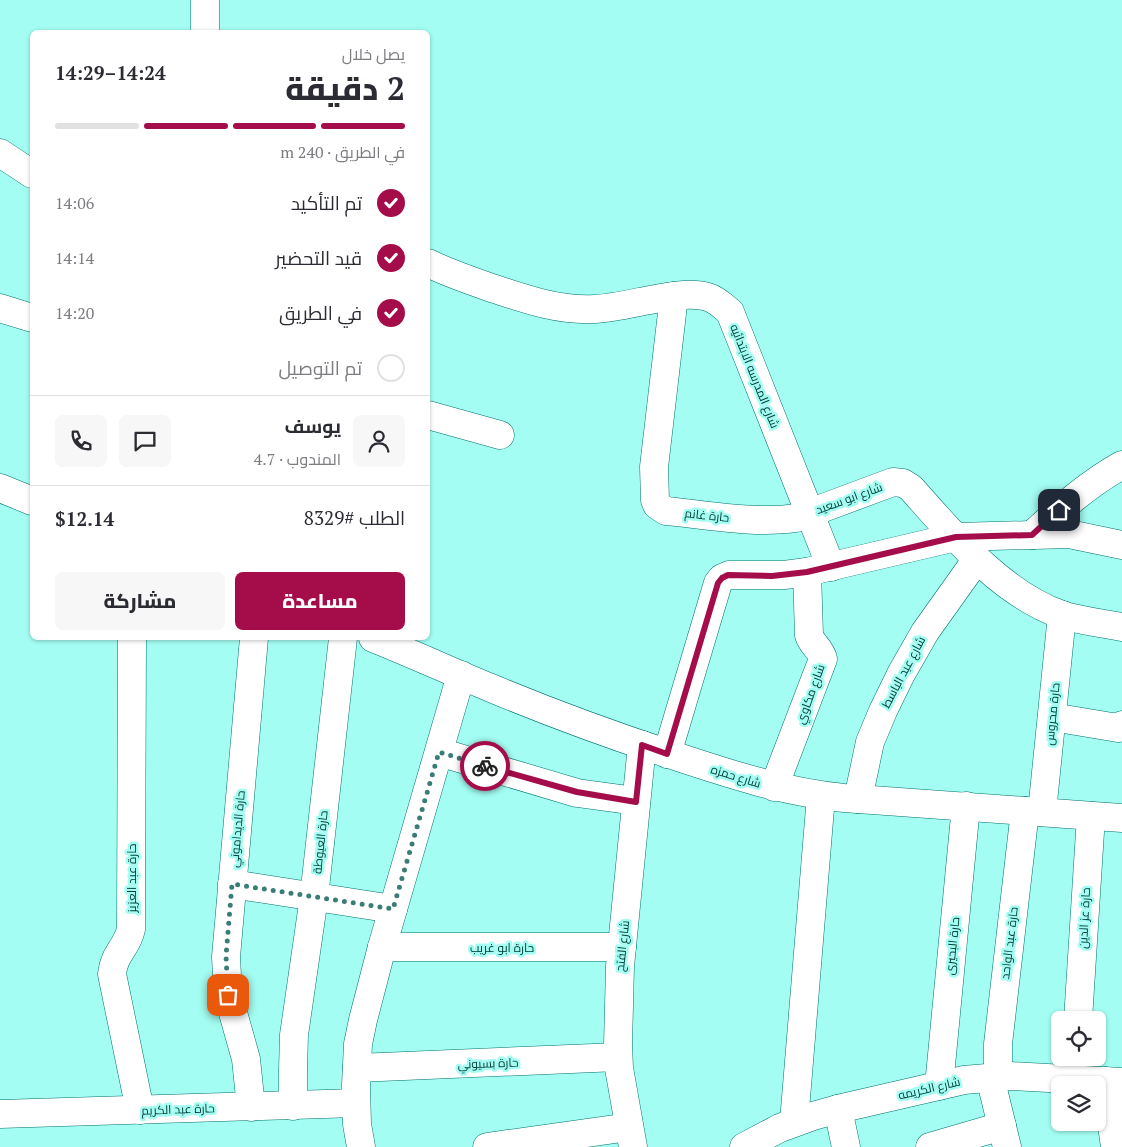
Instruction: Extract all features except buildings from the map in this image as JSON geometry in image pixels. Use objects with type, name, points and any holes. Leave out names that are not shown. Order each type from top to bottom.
[{"type":"street","points":[[205,0],[205,30]]},
{"type":"street","points":[[0,154],[30,173]]},
{"type":"street","name":"شارع المدرسه الابتدائيه","points":[[430,264],[462,278],[533,302],[564,307],[595,309],[674,296],[695,295],[708,297],[720,303],[730,312],[810,513],[819,570]]},
{"type":"street","name":"حارة غانم","points":[[674,296],[655,452],[655,500],[658,505],[666,511],[765,521],[796,518],[810,513]]},
{"type":"street","points":[[0,308],[30,317]]},
{"type":"street","points":[[430,416],[500,435]]},
{"type":"street","points":[[1032,535],[1088,486],[1122,465]]},
{"type":"street","name":"شارع ابو سعيد","points":[[810,513],[894,482],[903,483],[911,488],[956,537]]},
{"type":"street","points":[[0,488],[30,500]]},
{"type":"street","name":"شارع الفتح","points":[[631,1137],[618,1058],[619,982],[636,802],[654,749],[718,583],[722,578],[728,575],[776,575],[819,570],[956,537],[1069,534],[1122,545]]},
{"type":"street","points":[[956,537],[977,559],[1006,584],[1031,599],[1062,615],[1122,627]]},
{"type":"street","name":"شارع عبد الباسط","points":[[858,799],[870,742],[901,674],[925,632],[977,559]]},
{"type":"street","name":"شارع مكاوي","points":[[774,787],[823,659],[822,654],[811,642],[809,635],[819,570]]},
{"type":"street","name":"حارة محروس","points":[[1034,812],[1052,717],[1062,615]]},
{"type":"street","name":"حارة عبد العزيز","points":[[132,640],[131,929],[129,938],[115,958],[112,974],[140,1110]]},
{"type":"street","name":"حارة الديداموني","points":[[251,1107],[246,1059],[228,995],[226,956],[254,640]]},
{"type":"street","name":"حارة العيوطة","points":[[293,1106],[294,1035],[314,897],[343,640]]},
{"type":"street","name":"شارع حمزه","points":[[378,640],[461,676],[654,749],[774,787],[821,796],[1122,818]]},
{"type":"street","points":[[361,1147],[356,1103],[358,1044],[362,1020],[461,676]]},
{"type":"street","points":[[1052,717],[1114,728],[1122,725]]},
{"type":"street","points":[[439,752],[577,792],[636,802]]},
{"type":"street","points":[[794,1122],[821,796]]},
{"type":"street","name":"حارة البحيرى","points":[[939,1086],[966,806]]},
{"type":"street","name":"حارة عبد الواحد","points":[[1004,1137],[994,1077],[1034,812]]},
{"type":"street","name":"حارة عز الدين","points":[[1079,1011],[1091,816]]},
{"type":"street","points":[[232,884],[393,909]]},
{"type":"street","name":"حارة ابو غريب","points":[[382,947],[622,948]]},
{"type":"street","name":"حارة بسيوني","points":[[357,1068],[618,1058]]},
{"type":"street","name":"شارع الكريمه","points":[[754,1144],[794,1122],[838,1109],[939,1086],[994,1077],[1076,1068],[1114,1081]]},
{"type":"street","points":[[1114,1081],[1115,1147]]},
{"type":"street","name":"حارة عبد الكريم","points":[[0,1114],[356,1103]]},
{"type":"street","points":[[838,1109],[846,1147]]},
{"type":"street","points":[[486,1147],[631,1137]]},
{"type":"street","points":[[930,1147],[1004,1137]]},
{"type":"way so far","points":[[228,995],[226,956],[232,884],[393,909],[439,752],[485,766]]},
{"type":"route","points":[[485,766],[577,792],[636,802],[642,745],[667,754],[718,583],[722,578],[736,574],[772,576],[807,572],[956,537],[1032,535],[1059,510]]}]
